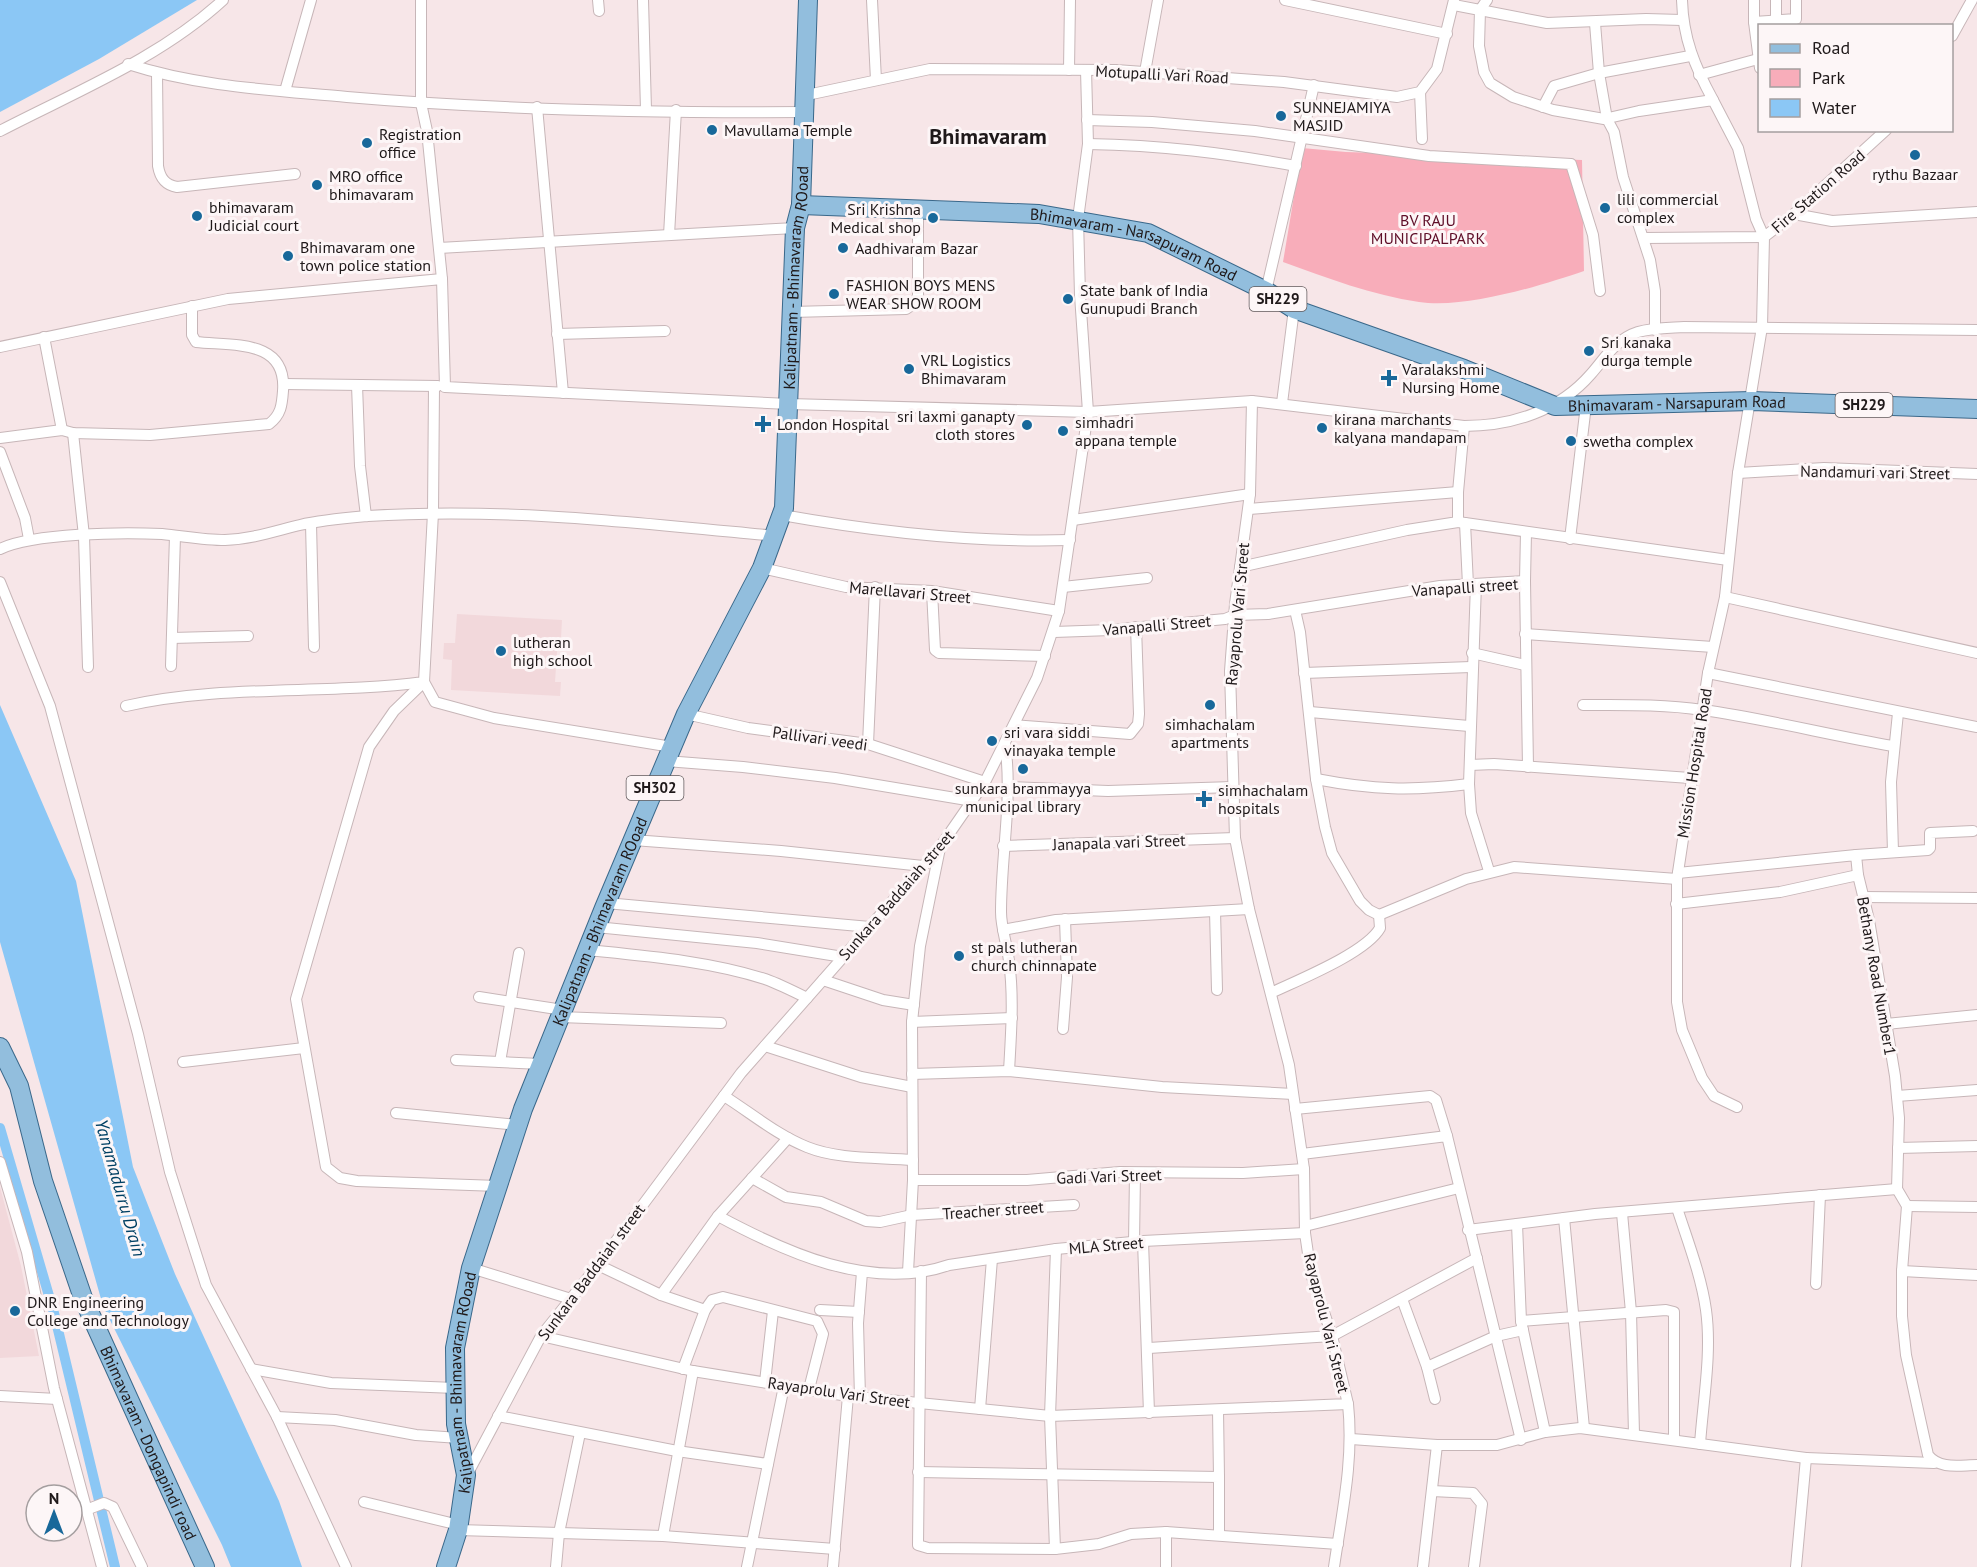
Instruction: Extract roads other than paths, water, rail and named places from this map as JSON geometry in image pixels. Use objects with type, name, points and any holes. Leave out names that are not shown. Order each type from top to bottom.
[{"type":"main road","name":"Kalipatnam - Bhimavaram ROoad","points":[[446,1567],[458,1528],[466,1476],[459,1438],[455,1348],[471,1268],[518,1125],[596,927],[686,714],[762,568],[776,536],[782,515],[789,404],[795,228],[801,205],[808,0]]},
{"type":"main road","name":"Bhimavaram - Narsapuram Road","points":[[801,205],[1039,214],[1148,233],[1266,291],[1294,309],[1464,369],[1555,406],[1752,401],[1977,409]]},
{"type":"main road","name":"Bhimavaram - Dongapindi road","points":[[0,1047],[19,1086],[44,1181],[83,1298],[205,1567]]},
{"type":"street","points":[[0,131],[128,64],[203,18],[223,0]]},
{"type":"street","points":[[285,91],[311,0]]},
{"type":"street","points":[[421,0],[421,103],[427,131],[442,279],[424,682],[435,702],[494,718],[669,754],[973,801]]},
{"type":"street","points":[[644,0],[646,110]]},
{"type":"street","points":[[872,0],[876,80]]},
{"type":"street","points":[[1070,0],[1070,70]]},
{"type":"street","points":[[1145,72],[1158,0]]},
{"type":"street","points":[[1285,0],[1447,34]]},
{"type":"street","points":[[1488,0],[1480,10],[1479,46],[1484,72],[1490,83],[1514,97],[1544,107],[1607,119],[1639,111],[1713,100]]},
{"type":"street","points":[[1644,238],[1764,237],[1756,219],[1738,148],[1690,56],[1682,20],[1682,0]]},
{"type":"street","points":[[1754,0],[1758,55]]},
{"type":"street","points":[[1776,0],[1776,21]]},
{"type":"street","points":[[1754,22],[1796,19],[1796,0]]},
{"type":"street","points":[[1953,34],[1972,0]]},
{"type":"street","points":[[1422,139],[1420,92],[1437,69],[1454,2],[1480,10],[1547,23],[1682,20]]},
{"type":"street","points":[[1595,23],[1599,73],[1607,119],[1614,132],[1623,177],[1644,238],[1655,291],[1655,330]]},
{"type":"street","points":[[1544,107],[1554,86],[1599,73],[1690,56]]},
{"type":"street","points":[[1699,75],[1758,63]]},
{"type":"street","name":"Motupalli Vari Road","points":[[128,64],[157,73],[212,84],[285,91],[421,103],[646,110],[806,103],[876,80],[930,69],[1145,72],[1314,86],[1397,97],[1420,92]]},
{"type":"street","name":"Sunkara Baddaiah street","points":[[466,1476],[541,1336],[724,1096],[940,847],[973,801],[1014,725],[1045,656],[1059,612],[1088,412],[1080,295],[1078,219],[1088,144],[1086,70]]},
{"type":"street","points":[[157,73],[158,166],[160,174],[169,186],[177,188],[295,174]]},
{"type":"street","points":[[1266,291],[1314,86]]},
{"type":"street","points":[[537,107],[547,241],[563,393]]},
{"type":"street","points":[[669,235],[676,110]]},
{"type":"street","points":[[1087,120],[1152,122],[1255,131],[1301,140],[1429,156],[1571,164],[1593,235],[1600,291]]},
{"type":"street","name":"Fire Station Road","points":[[1752,401],[1762,327],[1764,237],[1794,214],[1885,132]]},
{"type":"street","points":[[1088,144],[1152,145],[1201,150],[1296,166]]},
{"type":"street","points":[[792,312],[906,309],[915,303],[918,296],[918,210]]},
{"type":"street","name":"Fire Station Road","points":[[1794,214],[1833,221],[1977,212]]},
{"type":"street","points":[[439,248],[795,228]]},
{"type":"street","points":[[0,347],[228,299],[442,279]]},
{"type":"street","points":[[0,438],[67,431],[150,435],[269,424],[282,407],[284,384],[275,357],[265,350],[196,342],[192,335],[192,306]]},
{"type":"street","points":[[1282,403],[1294,309]]},
{"type":"street","points":[[284,384],[439,386],[789,404],[1088,412],[1252,401],[1464,426],[1494,426],[1555,406],[1590,376],[1613,347],[1638,332],[1684,327],[1977,330]]},
{"type":"street","points":[[557,334],[664,331]]},
{"type":"street","points":[[44,337],[67,431],[84,536],[88,667]]},
{"type":"street","points":[[357,385],[360,466],[366,516]]},
{"type":"street","name":"Rayaprolu Vari Street","points":[[541,1336],[688,1370],[784,1386],[918,1404],[1050,1416],[1348,1404],[1332,1336],[1311,1274],[1305,1230],[1304,1169],[1289,1065],[1249,909],[1235,838],[1230,671],[1240,567],[1249,509],[1252,401]]},
{"type":"street","name":"Mission Hospital Road","points":[[1737,1107],[1714,1096],[1702,1078],[1683,1030],[1677,1002],[1676,904],[1677,876],[1690,778],[1713,647],[1725,597],[1738,473],[1752,401]]},
{"type":"street","points":[[1570,538],[1586,405]]},
{"type":"street","points":[[1464,426],[1458,492],[1472,584],[1469,784],[1471,813],[1489,871]]},
{"type":"street","points":[[0,452],[25,518],[29,539]]},
{"type":"street","name":"Nandamuri vari Street","points":[[1738,473],[1824,468],[1977,474]]},
{"type":"street","points":[[1249,509],[1458,492]]},
{"type":"street","points":[[1073,520],[1250,494]]},
{"type":"street","points":[[0,549],[29,539],[84,536],[175,536],[223,540],[254,538],[311,524],[366,516],[433,513],[587,518],[776,536]]},
{"type":"street","points":[[782,515],[854,528],[928,536],[1009,542],[1070,540]]},
{"type":"street","points":[[1240,567],[1407,530],[1462,523],[1728,560]]},
{"type":"street","points":[[311,524],[314,647]]},
{"type":"street","points":[[1525,581],[1526,532]]},
{"type":"street","points":[[171,666],[175,536]]},
{"type":"street","name":"Marellavari Street","points":[[762,568],[846,587],[932,591],[1059,612]]},
{"type":"street","points":[[1063,587],[1147,578]]},
{"type":"street","name":"Vanapalli street","points":[[1295,610],[1393,593],[1472,584],[1525,581],[1528,767]]},
{"type":"street","points":[[0,582],[50,705],[138,1034],[170,1172],[206,1285],[277,1417],[346,1567]]},
{"type":"street","points":[[868,744],[875,587]]},
{"type":"street","points":[[932,591],[934,650],[939,653],[1045,656]]},
{"type":"street","points":[[1725,597],[1977,653]]},
{"type":"street","points":[[1295,610],[1310,712],[1316,779],[1332,853],[1360,901],[1369,910],[1379,915],[1489,871],[1514,867],[1677,876],[1856,855],[1928,850],[1930,833],[1934,831],[1973,831]]},
{"type":"street","name":"Vanapalli Street","points":[[1054,632],[1225,619],[1235,615],[1295,610]]},
{"type":"street","points":[[1014,725],[1130,734],[1137,724],[1138,714],[1136,627]]},
{"type":"street","points":[[1525,634],[1713,647]]},
{"type":"street","points":[[172,638],[248,636]]},
{"type":"street","points":[[1472,653],[1525,665]]},
{"type":"street","points":[[1304,674],[1472,667]]},
{"type":"street","points":[[1708,673],[1898,713],[1977,727]]},
{"type":"street","points":[[126,705],[168,696],[381,688],[424,682]]},
{"type":"street","points":[[424,682],[394,711],[369,747],[296,999],[326,1167],[340,1178],[357,1182],[498,1186]]},
{"type":"street","points":[[1583,705],[1661,705],[1701,710],[1803,727],[1893,746]]},
{"type":"street","points":[[1310,712],[1469,726]]},
{"type":"street","points":[[1893,852],[1893,746],[1898,713]]},
{"type":"street","name":"Pallivari veedi","points":[[686,714],[748,728],[868,744],[985,782]]},
{"type":"street","points":[[1005,743],[1010,787],[1003,846],[1003,930],[1009,962],[1012,1018],[1009,1071]]},
{"type":"street","points":[[1470,765],[1494,764],[1690,778]]},
{"type":"street","points":[[1316,779],[1369,789],[1430,789],[1469,784]]},
{"type":"street","points":[[1010,787],[1108,791],[1233,787]]},
{"type":"street","name":"Janapala vari Street","points":[[1003,846],[1235,838]]},
{"type":"street","points":[[633,840],[782,851],[923,866]]},
{"type":"street","points":[[908,1272],[913,1180],[912,1022],[920,946],[940,847]]},
{"type":"street","points":[[1856,855],[1858,875]]},
{"type":"street","name":"Bethany Road Number1","points":[[1676,904],[1780,892],[1858,875],[1897,1096],[1897,1189]]},
{"type":"street","points":[[1863,897],[1977,898]]},
{"type":"street","points":[[606,903],[870,927]]},
{"type":"street","points":[[1003,930],[1065,919],[1249,909]]},
{"type":"street","points":[[1215,911],[1218,990]]},
{"type":"street","points":[[1271,993],[1345,957],[1373,938],[1380,928],[1379,915]]},
{"type":"street","points":[[1063,1029],[1067,977],[1065,919]]},
{"type":"street","points":[[596,927],[757,943],[843,957]]},
{"type":"street","points":[[587,950],[651,956],[737,972],[766,979],[807,998]]},
{"type":"street","points":[[500,1062],[519,953]]},
{"type":"street","points":[[823,980],[883,999],[914,1005]]},
{"type":"street","points":[[479,997],[562,1013],[721,1023]]},
{"type":"street","points":[[1886,1024],[1977,1015]]},
{"type":"street","points":[[912,1022],[1012,1018]]},
{"type":"street","points":[[765,1046],[861,1077],[912,1087]]},
{"type":"street","points":[[183,1062],[304,1048]]},
{"type":"street","points":[[456,1060],[541,1064]]},
{"type":"street","points":[[912,1074],[1009,1071],[1162,1088],[1293,1094]]},
{"type":"street","points":[[1897,1096],[1977,1090]]},
{"type":"street","points":[[724,1096],[788,1138],[809,1148],[842,1155],[913,1160]]},
{"type":"street","points":[[1295,1109],[1430,1096],[1436,1100],[1447,1136],[1468,1230],[1477,1258],[1521,1440]]},
{"type":"street","points":[[396,1113],[518,1125]]},
{"type":"street","points":[[1302,1154],[1447,1136]]},
{"type":"street","points":[[661,1295],[718,1216],[788,1138]]},
{"type":"street","points":[[1898,1148],[1977,1146]]},
{"type":"street","points":[[0,1162],[27,1252],[57,1398],[102,1567]]},
{"type":"street","name":"Gadi Vari Street","points":[[913,1180],[1028,1180],[1135,1173],[1243,1173],[1304,1169]]},
{"type":"street","points":[[1135,1173],[1138,1242],[1149,1348],[1149,1413]]},
{"type":"street","name":"Treacher street","points":[[752,1178],[786,1197],[821,1202],[866,1221],[880,1222],[912,1215],[1074,1205]]},
{"type":"street","name":"MLA Street","points":[[718,1216],[759,1239],[813,1260],[862,1272],[908,1272],[1056,1249],[1305,1230],[1459,1188]]},
{"type":"street","points":[[1468,1230],[1564,1218],[1897,1189],[1907,1206],[1902,1271],[1902,1316],[1906,1355],[1928,1455],[1934,1463]]},
{"type":"street","points":[[1816,1284],[1820,1195]]},
{"type":"street","points":[[1907,1206],[1977,1207]]},
{"type":"street","points":[[1677,1208],[1700,1282],[1706,1312],[1708,1338],[1700,1444]]},
{"type":"street","points":[[1622,1213],[1631,1312],[1635,1434]]},
{"type":"street","points":[[1564,1218],[1584,1428]]},
{"type":"street","points":[[1517,1224],[1522,1326],[1545,1432]]},
{"type":"street","points":[[1055,1549],[1050,1416],[1056,1249]]},
{"type":"street","points":[[1149,1348],[1332,1336],[1477,1258]]},
{"type":"street","points":[[980,1409],[992,1259]]},
{"type":"street","points":[[597,1265],[661,1295],[705,1310]]},
{"type":"street","points":[[471,1268],[571,1299]]},
{"type":"street","points":[[921,1271],[918,1545],[928,1548],[1055,1549],[1099,1544],[1131,1534],[1166,1532],[1338,1544]]},
{"type":"street","points":[[1902,1271],[1977,1275]]},
{"type":"street","points":[[860,1397],[859,1312],[862,1272]]},
{"type":"street","points":[[663,1536],[688,1370],[705,1310],[712,1300],[723,1297],[817,1321],[822,1326],[823,1334],[809,1389]]},
{"type":"street","points":[[1402,1299],[1427,1367],[1435,1399]]},
{"type":"street","points":[[820,1310],[859,1312]]},
{"type":"street","points":[[765,1382],[773,1311]]},
{"type":"street","points":[[1427,1367],[1522,1326],[1574,1317],[1631,1312],[1674,1312],[1674,1440]]},
{"type":"street","points":[[251,1369],[331,1383],[455,1388]]},
{"type":"street","points":[[747,1567],[750,1543],[784,1386]]},
{"type":"street","points":[[0,1396],[57,1398]]},
{"type":"street","points":[[833,1567],[848,1396]]},
{"type":"street","points":[[1334,1567],[1346,1502],[1351,1438],[1348,1404]]},
{"type":"street","points":[[1218,1410],[1219,1534]]},
{"type":"street","points":[[498,1416],[677,1451],[768,1464]]},
{"type":"street","points":[[277,1417],[335,1420],[416,1435],[459,1438]]},
{"type":"street","points":[[1351,1438],[1437,1444],[1497,1445],[1545,1432],[1584,1428],[1806,1458],[1977,1465]]},
{"type":"street","points":[[556,1567],[560,1533],[580,1433]]},
{"type":"street","points":[[1424,1567],[1437,1444]]},
{"type":"street","points":[[1796,1567],[1806,1458]]},
{"type":"street","points":[[918,1472],[1219,1477]]},
{"type":"street","points":[[1432,1491],[1473,1493],[1482,1504],[1474,1567]]},
{"type":"street","points":[[364,1502],[458,1528],[663,1536],[835,1549]]},
{"type":"street","points":[[88,1509],[104,1503],[113,1507],[142,1567]]},
{"type":"street","points":[[1166,1532],[1166,1567]]},
{"type":"water","points":[[0,0],[197,0],[99,59],[0,112]]},
{"type":"water","name":"Yanamadurru Drain","points":[[0,705],[76,881],[133,1167],[175,1274],[279,1501],[302,1567],[231,1567],[103,1306],[0,942]]},
{"type":"waterway","points":[[0,1128],[54,1313],[115,1567]]},
{"type":"place","name":"SUNNEJAMIYA MASJID","points":[[1281,116]]},
{"type":"place","name":"Mavullama Temple","points":[[712,130]]},
{"type":"place","name":"Registration office","points":[[367,143]]},
{"type":"place","name":"rythu Bazaar","points":[[1915,155]]},
{"type":"place","name":"MRO office bhimavaram","points":[[317,185]]},
{"type":"place","name":"lili commercial complex","points":[[1605,208]]},
{"type":"place","name":"bhimavaram Judicial court","points":[[197,216]]},
{"type":"place","name":"Sri Krishna Medical shop","points":[[933,218]]},
{"type":"place","name":"Aadhivaram Bazar","points":[[843,248]]},
{"type":"place","name":"Bhimavaram one town police station","points":[[288,256]]},
{"type":"place","name":"FASHION BOYS MENS WEAR SHOW ROOM","points":[[834,294]]},
{"type":"place","name":"State bank of India Gunupudi Branch","points":[[1068,299]]},
{"type":"place","name":"Sri kanaka durga temple","points":[[1589,351]]},
{"type":"place","name":"VRL Logistics Bhimavaram","points":[[909,369]]},
{"type":"place","name":"Varalakshmi Nursing Home","points":[[1389,378]]},
{"type":"place","name":"London Hospital","points":[[763,424]]},
{"type":"place","name":"sri laxmi ganapty cloth stores","points":[[1027,425]]},
{"type":"place","name":"kirana marchants kalyana mandapam","points":[[1322,428]]},
{"type":"place","name":"simhadri appana temple","points":[[1063,431]]},
{"type":"place","name":"swetha complex","points":[[1571,441]]},
{"type":"place","name":"lutheran high school","points":[[501,651]]},
{"type":"place","name":"simhachalam apartments","points":[[1210,705]]},
{"type":"place","name":"sri vara siddi vinayaka temple","points":[[992,741]]},
{"type":"place","name":"sunkara brammayya municipal library","points":[[1023,769]]},
{"type":"place","name":"simhachalam hospitals","points":[[1204,799]]},
{"type":"place","name":"st pals lutheran church chinnapate","points":[[959,956]]},
{"type":"place","name":"DNR Engineering College and Technology","points":[[15,1311]]},
{"type":"district","name":"Bhimavaram","points":[[988,136]]},
{"type":"park label","name":"BV RAJU MUNICIPALPARK","points":[[1428,229]]}]
